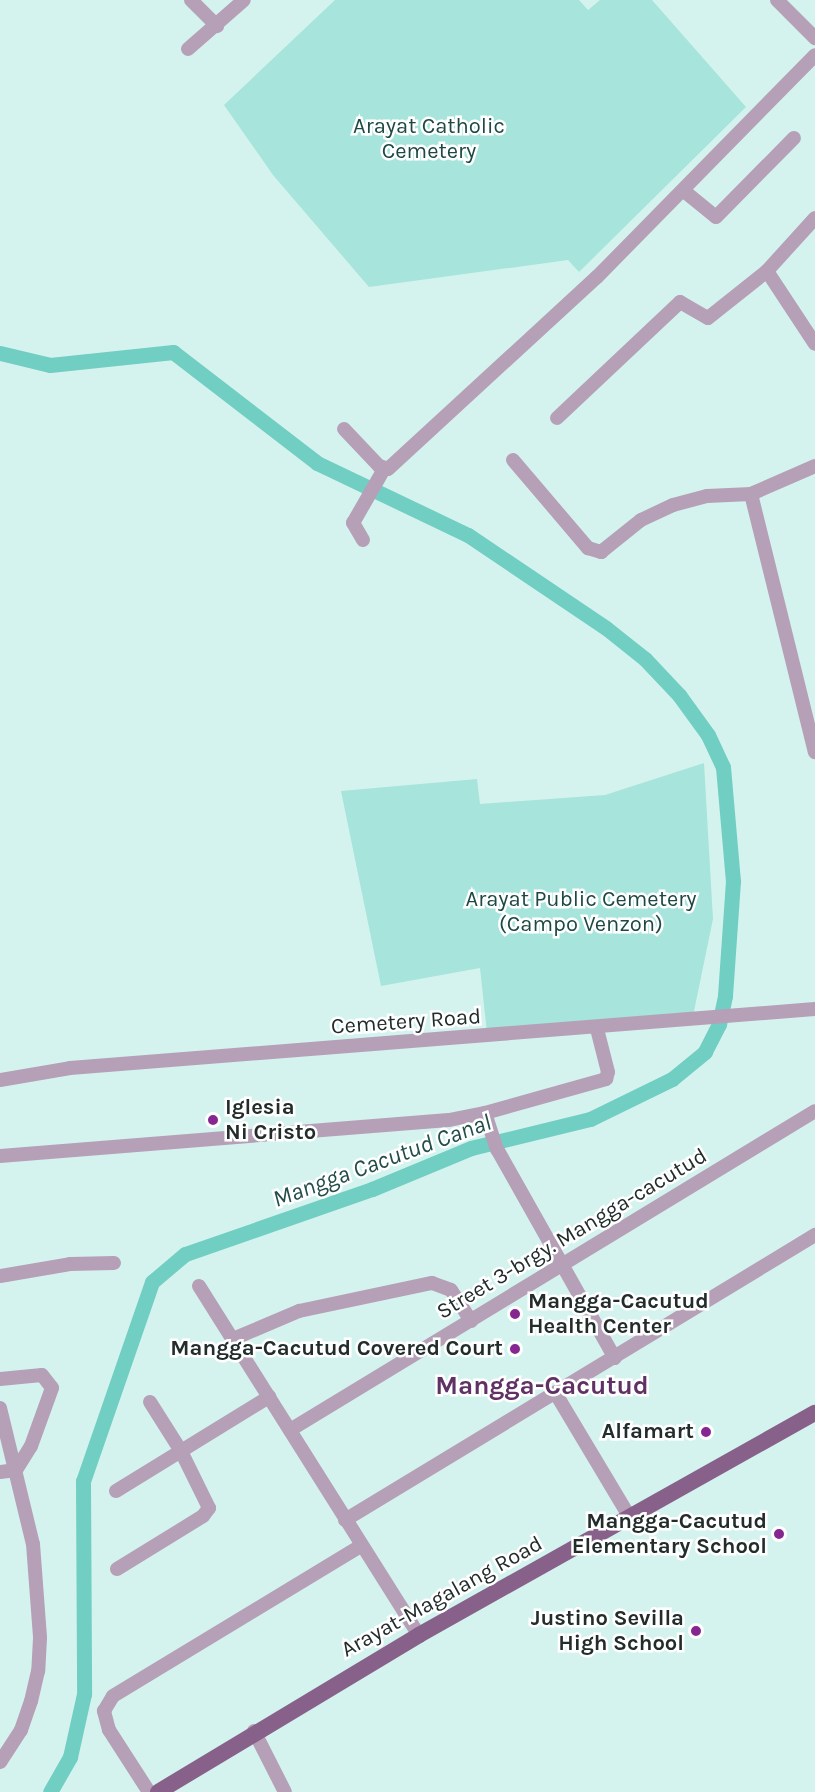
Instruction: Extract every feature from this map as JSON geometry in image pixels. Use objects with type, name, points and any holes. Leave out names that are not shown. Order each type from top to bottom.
[{"type":"main road","name":"Arayat-Magalang Road","points":[[158,1792],[254,1731],[419,1635],[815,1413]]},
{"type":"street","points":[[191,0],[217,26]]},
{"type":"street","points":[[188,49],[244,0]]},
{"type":"street","points":[[777,0],[815,38]]},
{"type":"street","points":[[363,540],[354,528],[359,512],[381,472],[597,277],[815,55]]},
{"type":"street","points":[[684,190],[716,217],[794,138]]},
{"type":"street","points":[[557,418],[680,302],[708,318],[767,271],[815,218]]},
{"type":"street","points":[[767,271],[815,344]]},
{"type":"street","points":[[344,429],[381,472]]},
{"type":"street","points":[[513,460],[595,552],[602,552],[641,520],[673,505],[707,496],[751,494],[815,466]]},
{"type":"street","points":[[751,494],[815,752]]},
{"type":"street","name":"Cemetery Road","points":[[0,1080],[70,1068],[597,1029],[732,1014],[815,1009]]},
{"type":"street","points":[[0,1156],[449,1120],[485,1113],[606,1079],[608,1072],[597,1029]]},
{"type":"street","name":"Street 3-brgy. Mangga-cacutud","points":[[290,1430],[815,1111]]},
{"type":"street","points":[[485,1113],[497,1149],[615,1358]]},
{"type":"street","points":[[345,1520],[815,1235]]},
{"type":"street","points":[[0,1276],[70,1264],[114,1263]]},
{"type":"street","points":[[233,1339],[299,1311],[432,1283],[451,1290],[471,1321]]},
{"type":"street","points":[[199,1286],[419,1635]]},
{"type":"street","points":[[0,1379],[42,1375],[52,1388],[31,1446],[16,1470]]},
{"type":"street","points":[[556,1394],[629,1516]]},
{"type":"street","points":[[116,1491],[269,1397]]},
{"type":"street","points":[[117,1569],[203,1516],[209,1508],[181,1451],[150,1402]]},
{"type":"street","points":[[0,1408],[33,1544],[39,1662],[21,1730],[0,1762]]},
{"type":"street","points":[[0,1472],[16,1470]]},
{"type":"street","points":[[149,1792],[109,1730],[104,1711],[113,1696],[361,1546]]},
{"type":"street","points":[[254,1731],[285,1792]]},
{"type":"green space","name":"Arayat Catholic Cemetery","points":[[335,0],[579,0],[588,10],[600,0],[652,0],[746,107],[579,272],[568,260],[369,287],[273,175],[224,105]]},
{"type":"green space","name":"Arayat Public Cemetery (Campo Venzon)","points":[[704,763],[713,919],[693,1016],[487,1033],[480,968],[381,986],[341,791],[477,779],[480,804],[605,795]]},
{"type":"waterway","name":"Mangga Cacutud Canal","points":[[0,353],[50,365],[173,352],[317,463],[468,535],[606,628],[645,659],[679,695],[708,735],[723,767],[733,881],[725,996],[719,1024],[705,1052],[672,1079],[590,1119],[471,1148],[372,1189],[185,1254],[152,1282],[83,1481],[84,1694],[70,1757],[50,1792]]},
{"type":"place","name":"Iglesia Ni Cristo","points":[[213,1120]]},
{"type":"place","name":"Mangga-Cacutud Health Center","points":[[515,1314]]},
{"type":"place","name":"Mangga-Cacutud Covered Court","points":[[515,1349]]},
{"type":"place","name":"Alfamart","points":[[706,1432]]},
{"type":"place","name":"Mangga-Cacutud Elementary School","points":[[779,1534]]},
{"type":"place","name":"Justino Sevilla High School","points":[[696,1631]]},
{"type":"district","name":"Mangga-Cacutud","points":[[542,1386]]}]
